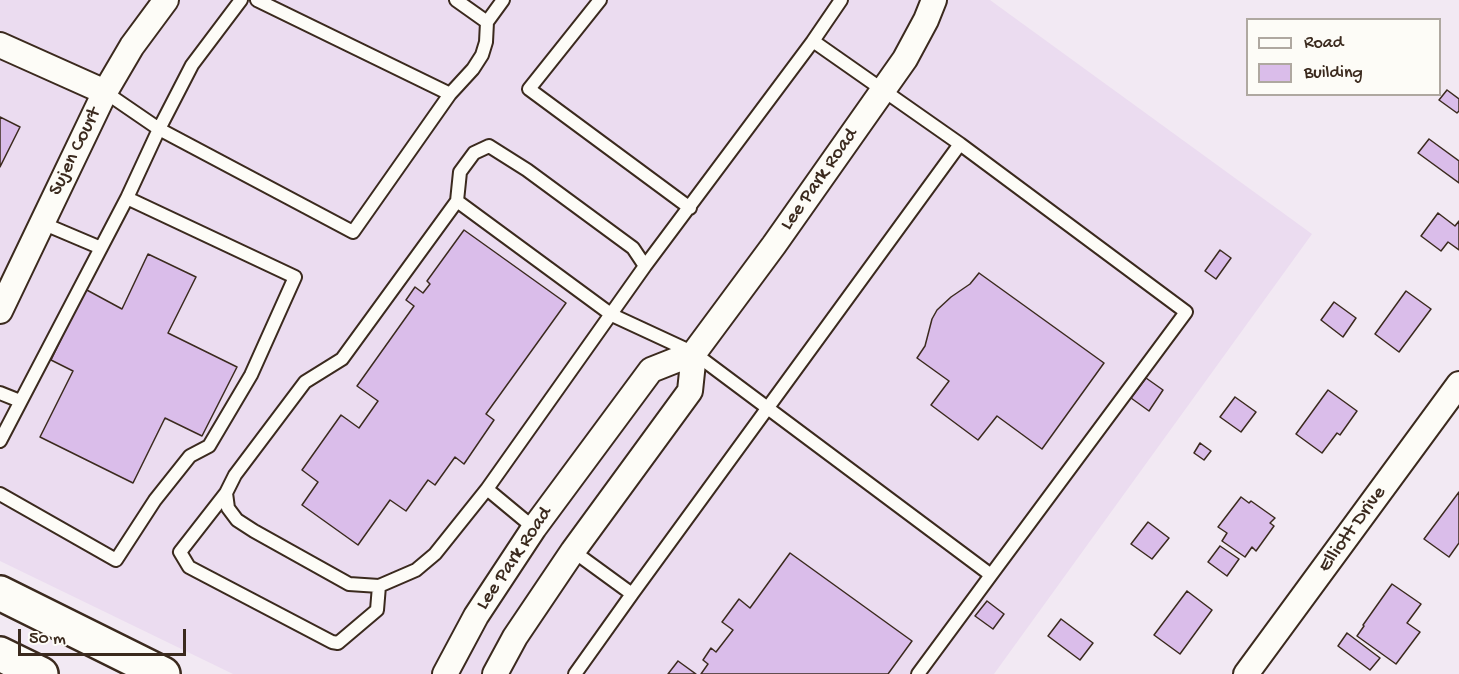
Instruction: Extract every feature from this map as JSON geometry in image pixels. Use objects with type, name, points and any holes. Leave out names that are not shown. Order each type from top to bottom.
[{"type":"highway","points":[[0,593],[164,674]]},
{"type":"highway","points":[[0,654],[41,674]]},
{"type":"street","name":"Sujen Court","points":[[0,311],[105,92],[132,46],[166,0]]},
{"type":"street","name":"Lee Park Road","points":[[445,674],[476,616],[534,528],[651,370],[694,353],[774,244],[905,59],[934,0]]},
{"type":"street","points":[[0,45],[105,92]]},
{"type":"street","points":[[495,674],[515,637],[573,551],[690,391],[694,353]]},
{"type":"street","name":"Elliott Drive","points":[[1246,674],[1459,384]]},
{"type":"lane","points":[[0,441],[101,249],[192,65],[240,0]]},
{"type":"lane","points":[[257,0],[450,94]]},
{"type":"lane","points":[[456,0],[487,22]]},
{"type":"lane","points":[[105,92],[159,129],[353,232],[450,94],[473,69],[482,55],[486,42],[487,22],[503,0]]},
{"type":"lane","points":[[600,0],[529,89],[690,208]]},
{"type":"lane","points":[[226,494],[228,508],[237,520],[349,584],[379,586],[416,570],[435,555],[487,489],[645,266],[690,208],[841,0]]},
{"type":"lane","points":[[813,41],[960,144],[1186,312],[918,674]]},
{"type":"lane","points":[[575,674],[960,144]]},
{"type":"lane","points":[[379,586],[377,610],[338,643],[332,642],[189,567],[180,552],[226,494],[235,475],[305,382],[342,359],[457,201],[460,172],[474,153],[489,146],[527,170],[633,248],[645,266]]},
{"type":"lane","points":[[0,494],[116,560],[155,500],[190,456],[209,446],[251,375],[295,277],[127,198]]},
{"type":"lane","points":[[457,201],[612,315],[694,353],[991,575]]},
{"type":"lane","points":[[42,223],[101,249]]},
{"type":"lane","points":[[0,393],[20,401]]},
{"type":"lane","points":[[487,489],[534,528]]},
{"type":"lane","points":[[573,551],[632,594]]},
{"type":"shaded area","points":[[0,0],[990,0],[1312,234],[994,674],[233,674],[0,561]]},
{"type":"building","points":[[1447,90],[1459,99],[1457,113],[1439,100]]},
{"type":"building","points":[[0,117],[20,127],[0,167]]},
{"type":"building","points":[[1429,139],[1459,161],[1459,183],[1418,153]]},
{"type":"building","points":[[1438,213],[1455,226],[1459,221],[1459,250],[1448,242],[1441,251],[1421,236]]},
{"type":"building","points":[[464,230],[566,303],[486,414],[494,420],[464,464],[455,457],[435,485],[428,480],[406,511],[390,500],[358,545],[302,505],[318,482],[302,470],[341,415],[359,428],[378,401],[357,386],[414,306],[406,300],[415,287],[423,293],[430,284],[427,281]]},
{"type":"building","points":[[1220,250],[1231,258],[1216,279],[1205,271]]},
{"type":"building","points":[[148,254],[196,277],[168,333],[237,367],[202,436],[165,418],[133,483],[40,437],[73,371],[51,360],[85,289],[122,309]]},
{"type":"building","points":[[979,273],[1104,363],[1042,449],[997,416],[978,440],[931,405],[949,381],[917,358],[925,346],[932,319],[937,310],[970,284]]},
{"type":"building","points":[[1406,291],[1431,309],[1399,352],[1375,334]]},
{"type":"building","points":[[1334,302],[1356,318],[1343,337],[1321,320]]},
{"type":"building","points":[[1146,378],[1163,390],[1149,411],[1131,398]]},
{"type":"building","points":[[1328,390],[1357,411],[1340,435],[1337,433],[1322,453],[1296,434]]},
{"type":"building","points":[[1235,397],[1256,412],[1241,432],[1220,417]]},
{"type":"building","points":[[1200,443],[1211,451],[1204,460],[1194,453]]},
{"type":"building","points":[[1459,492],[1459,543],[1449,557],[1424,539]]},
{"type":"building","points":[[1241,497],[1249,503],[1251,501],[1275,518],[1270,523],[1274,526],[1256,551],[1252,547],[1245,557],[1222,541],[1227,533],[1218,527]]},
{"type":"building","points":[[1148,522],[1169,538],[1152,559],[1131,544]]},
{"type":"building","points":[[1220,546],[1239,559],[1227,576],[1208,562]]},
{"type":"building","points":[[790,553],[912,641],[888,674],[701,674],[708,664],[703,660],[711,648],[716,652],[733,630],[722,622],[739,599],[750,608]]},
{"type":"building","points":[[1392,584],[1421,604],[1407,623],[1420,632],[1396,664],[1357,636]]},
{"type":"building","points":[[1187,591],[1212,610],[1180,654],[1154,635]]},
{"type":"building","points":[[987,601],[1004,614],[993,629],[975,616]]},
{"type":"building","points":[[1061,619],[1093,643],[1080,660],[1048,636]]},
{"type":"building","points":[[1347,633],[1380,658],[1370,670],[1338,646]]},
{"type":"building","points":[[678,661],[696,674],[668,674]]}]
